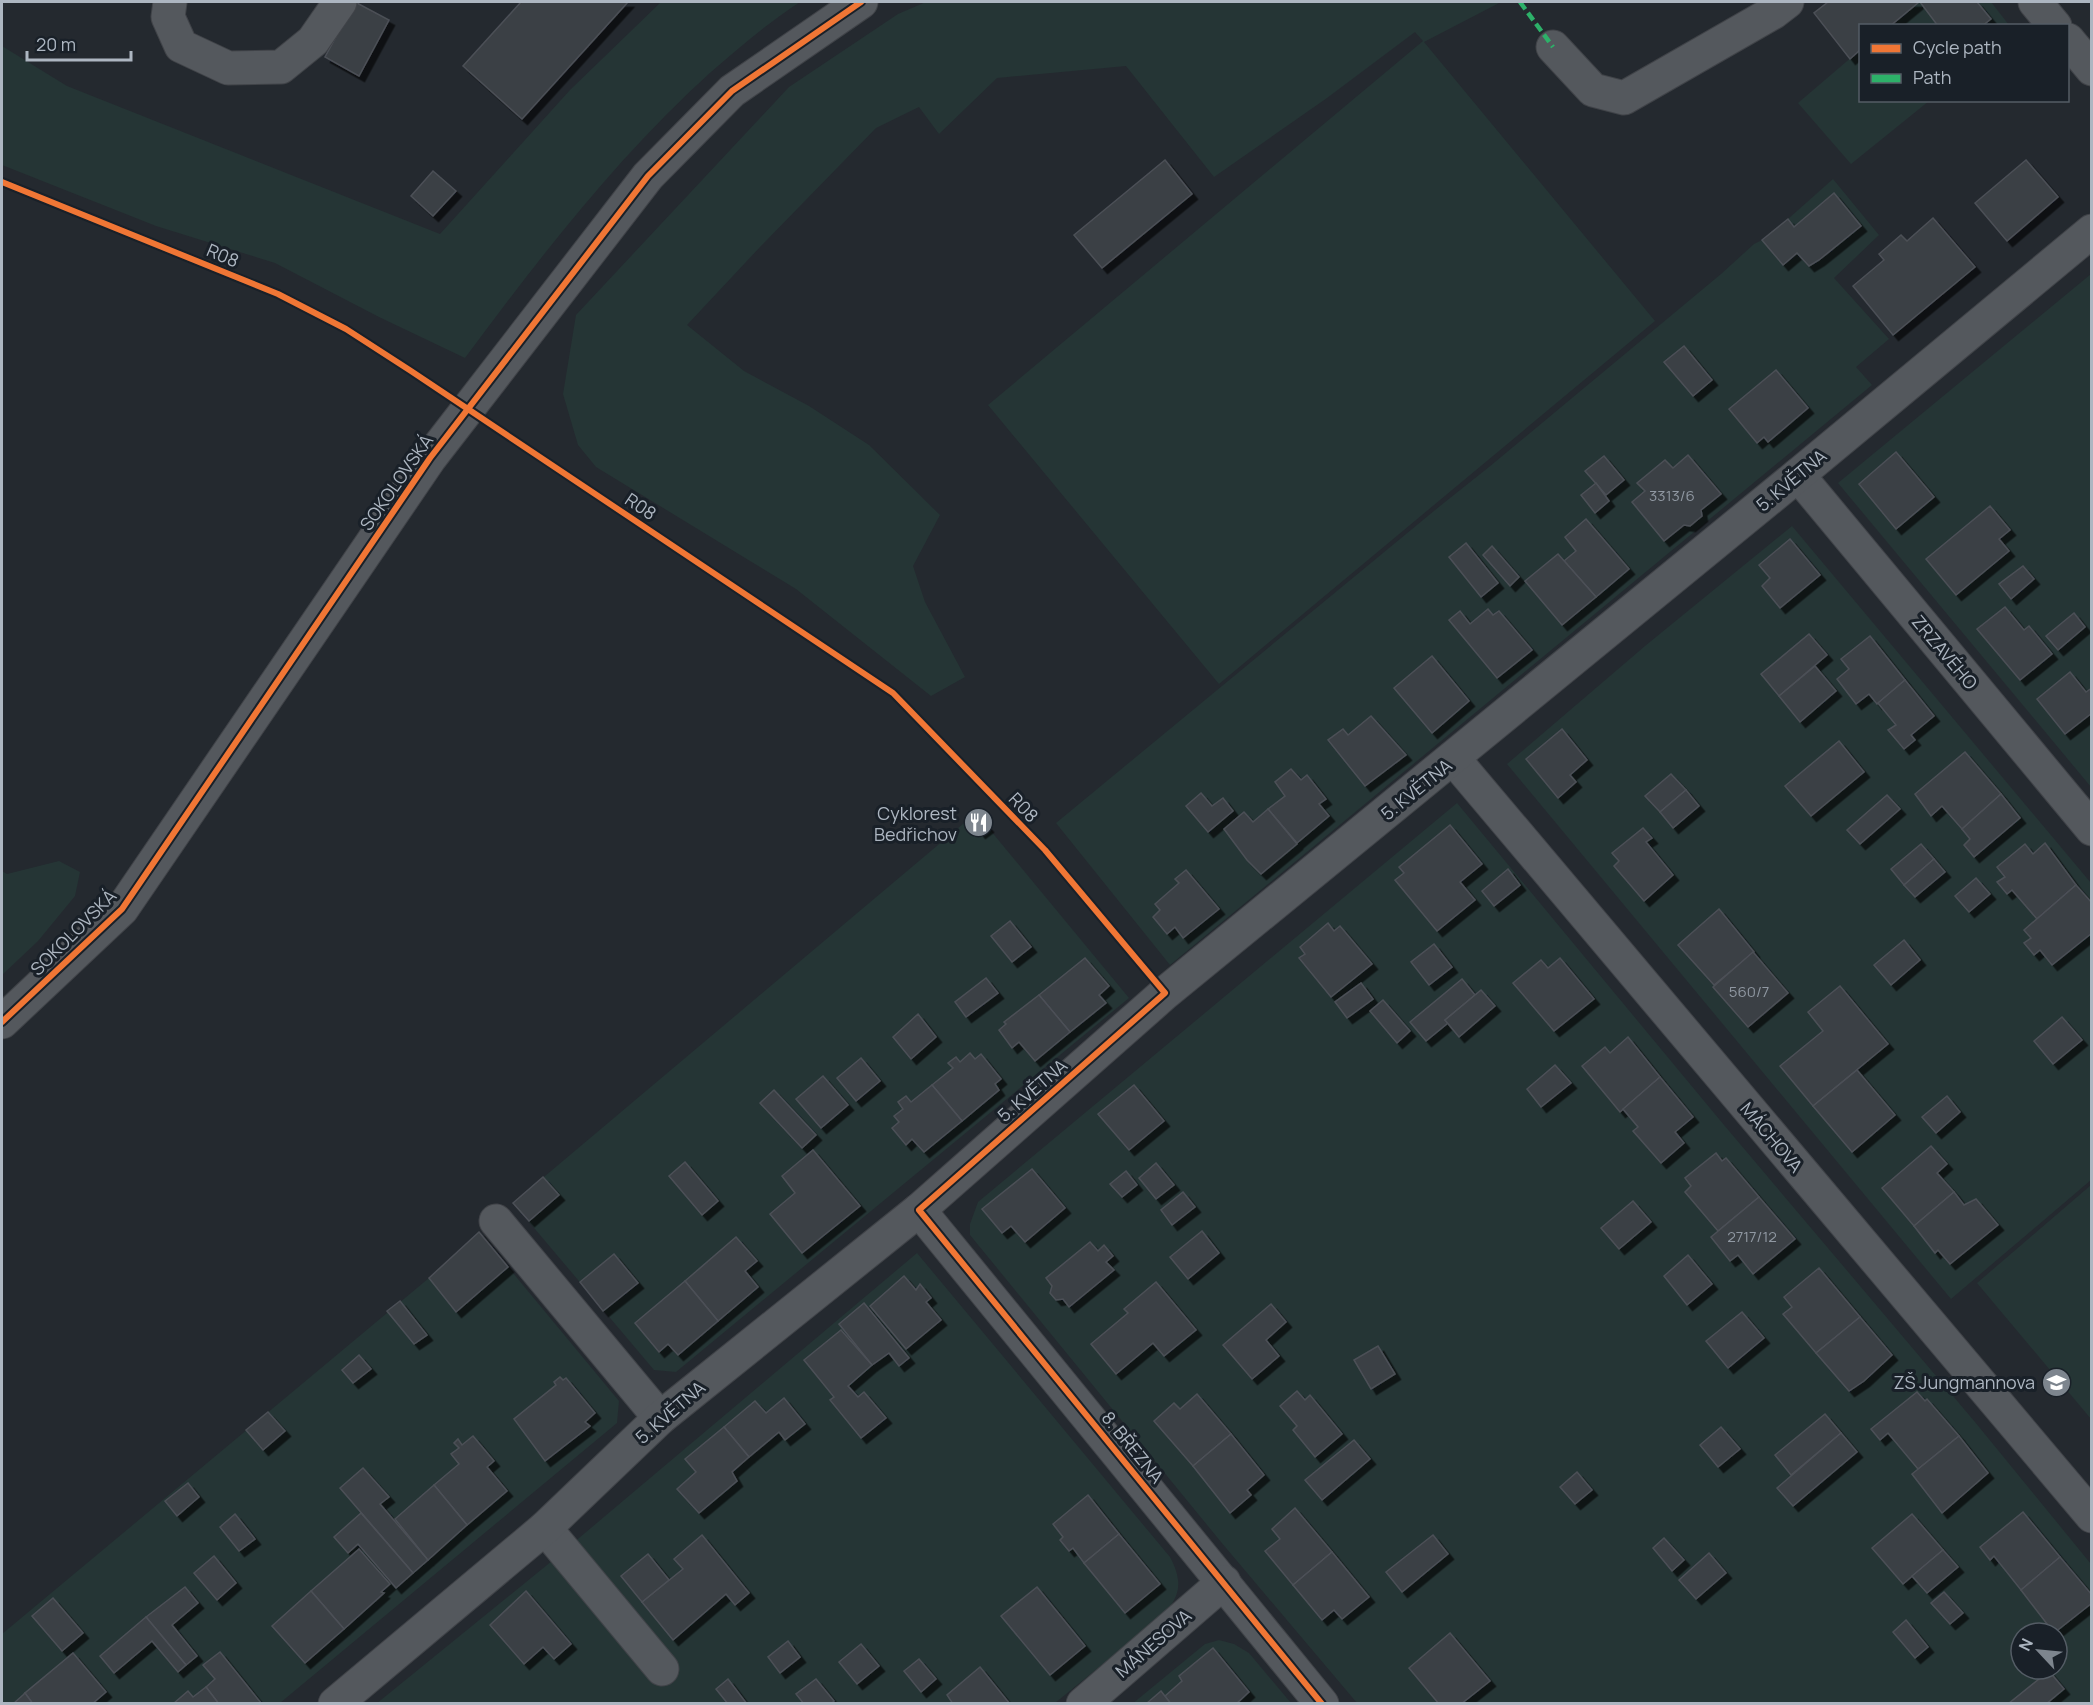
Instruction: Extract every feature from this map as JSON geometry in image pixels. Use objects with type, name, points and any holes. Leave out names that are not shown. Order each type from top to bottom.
[{"type":"street","points":[[169,2],[168,17],[181,46],[228,68],[281,67],[313,41],[340,2]]},
{"type":"street","name":"SOKOLOVSKÁ","points":[[2,1022],[122,909],[430,458],[648,176],[732,91],[861,2]]},
{"type":"street","points":[[1553,46],[1593,90],[1624,98],[1774,12],[1787,2]]},
{"type":"street","points":[[2035,2],[2053,24]]},
{"type":"street","points":[[2069,42],[2091,69]]},
{"type":"street","name":"5. KVĚTNA","points":[[335,1704],[545,1528],[660,1418],[919,1210],[1165,993],[1798,475],[2091,231]]},
{"type":"street","name":"ZRZAVÉHO","points":[[1798,475],[2091,829]]},
{"type":"street","name":"MÁCHOVA","points":[[1453,758],[2091,1516]]},
{"type":"street","name":"8. BŘEZNA","points":[[919,1210],[1322,1704]]},
{"type":"street","points":[[496,1221],[660,1418]]},
{"type":"street","points":[[545,1528],[662,1669]]},
{"type":"street","name":"MÁNESOVA","points":[[1083,1704],[1224,1582]]},
{"type":"shaded area","points":[[661,2],[800,2],[766,26],[711,72],[643,138],[551,246],[465,358],[275,263],[156,226],[2,165],[2,46],[67,86],[440,234],[570,90]]},
{"type":"shaded area","points":[[926,2],[1501,2],[1424,42],[1655,321],[1219,684],[988,405],[1423,41],[1415,32],[1327,98],[1214,177],[1126,66],[997,78],[939,134],[919,107],[876,128],[687,325],[744,371],[809,406],[869,445],[940,515],[913,566],[925,602],[965,677],[931,696],[796,589],[596,467],[578,445],[563,394],[576,315],[789,87],[898,14]]},
{"type":"shaded area","points":[[1919,2],[1991,2],[2008,24],[1893,24]]},
{"type":"shaded area","points":[[1859,51],[1859,102],[1928,102],[1851,164],[1798,103]]},
{"type":"shaded area","points":[[1833,179],[1879,235],[1834,278],[1889,339],[1856,367],[1872,385],[1170,965],[1056,823],[1489,467]]},
{"type":"shaded area","points":[[2091,274],[2091,787],[1838,483]]},
{"type":"shaded area","points":[[1792,526],[2091,883],[2091,1180],[1951,1299],[1507,764],[1645,646]]},
{"type":"shaded area","points":[[1457,803],[2091,1564],[2091,1703],[1357,1703],[1221,1542],[970,1235],[970,1224],[978,1202]]},
{"type":"shaded area","points":[[976,813],[1129,998],[676,1372],[654,1370],[513,1203]]},
{"type":"shaded area","points":[[59,861],[80,872],[75,896],[38,941],[2,975],[2,871],[7,874]]},
{"type":"shaded area","name":"ZŠ Jungmannova","points":[[2091,1185],[2091,1419],[1977,1283]]},
{"type":"shaded area","points":[[479,1232],[619,1401],[617,1423],[280,1703],[2,1704],[2,1634],[429,1278]]},
{"type":"shaded area","points":[[917,1253],[1170,1557],[1177,1574],[1178,1588],[1173,1602],[1162,1616],[1055,1703],[376,1704],[547,1565]]},
{"type":"shaded area","points":[[1219,1640],[1234,1644],[1249,1653],[1291,1703],[1132,1704],[1205,1644]]},
{"type":"building","points":[[355,2],[389,20],[359,76],[325,57]]},
{"type":"building","points":[[521,2],[628,2],[522,119],[463,66]]},
{"type":"building","points":[[1828,2],[1919,2],[1892,24],[1859,24],[1859,51],[1850,59],[1814,13]]},
{"type":"building","points":[[1920,2],[1977,2],[1991,19],[1985,24],[1936,24]]},
{"type":"building","points":[[1165,160],[1192,194],[1102,268],[1074,235]]},
{"type":"building","points":[[2026,160],[2058,197],[2007,241],[1975,203]]},
{"type":"building","points":[[433,171],[456,191],[433,216],[411,196]]},
{"type":"building","points":[[1834,193],[1861,226],[1809,266],[1797,253],[1783,265],[1762,240],[1788,219],[1794,227]]},
{"type":"building","points":[[1933,218],[1975,267],[1893,335],[1853,286],[1884,260],[1879,254],[1901,235],[1907,241]]},
{"type":"building","points":[[1684,346],[1712,380],[1693,396],[1664,362]]},
{"type":"building","points":[[1776,370],[1808,408],[1768,442],[1764,437],[1757,443],[1729,409]]},
{"type":"building","points":[[1896,452],[1934,497],[1896,529],[1859,484]]},
{"type":"building","points":[[1688,455],[1721,494],[1701,510],[1702,516],[1690,526],[1684,525],[1664,541],[1632,502],[1645,491],[1637,483],[1665,460],[1673,468]]},
{"type":"building","points":[[1604,456],[1624,480],[1606,495],[1585,471]]},
{"type":"building","points":[[1596,483],[1609,501],[1595,513],[1581,495]]},
{"type":"building","points":[[1990,506],[2010,530],[1999,539],[2009,551],[1956,595],[1926,559]]},
{"type":"building","points":[[1586,519],[1629,569],[1596,597],[1564,561],[1576,551],[1565,537]]},
{"type":"building","points":[[1790,539],[1820,575],[1780,608],[1762,586],[1770,578],[1759,565]]},
{"type":"building","points":[[1466,543],[1498,583],[1481,597],[1449,557]]},
{"type":"building","points":[[1492,546],[1519,577],[1510,586],[1483,555]]},
{"type":"building","points":[[1558,554],[1596,597],[1562,625],[1525,581]]},
{"type":"building","points":[[2023,566],[2034,579],[2011,599],[1999,584]]},
{"type":"building","points":[[2005,607],[2024,630],[2029,626],[2052,654],[2020,680],[1977,629]]},
{"type":"building","points":[[1488,609],[1493,615],[1499,611],[1532,650],[1497,678],[1449,620],[1460,611],[1470,624]]},
{"type":"building","points":[[2074,613],[2085,627],[2058,650],[2046,636]]},
{"type":"building","points":[[1809,634],[1827,655],[1779,696],[1761,674]]},
{"type":"building","points":[[1870,636],[1905,680],[1877,704],[1869,694],[1856,704],[1837,679],[1849,669],[1841,659]]},
{"type":"building","points":[[1432,656],[1469,701],[1432,733],[1394,688]]},
{"type":"building","points":[[1815,666],[1836,691],[1800,722],[1779,696]]},
{"type":"building","points":[[2070,672],[2086,692],[2092,688],[2092,713],[2065,734],[2037,699]]},
{"type":"building","points":[[1905,680],[1934,716],[1911,735],[1915,740],[1904,749],[1888,730],[1896,725],[1878,703]]},
{"type":"building","points":[[1371,716],[1406,755],[1365,786],[1328,740],[1343,729],[1348,735]]},
{"type":"building","points":[[1562,729],[1587,760],[1570,775],[1576,782],[1558,798],[1526,759]]},
{"type":"building","points":[[1839,741],[1864,772],[1811,816],[1785,786]]},
{"type":"building","points":[[1965,752],[2001,794],[1962,829],[1942,806],[1931,816],[1915,794]]},
{"type":"building","points":[[1291,769],[1301,780],[1307,775],[1326,799],[1319,804],[1329,816],[1297,843],[1268,809],[1285,796],[1275,782]]},
{"type":"building","points":[[1671,774],[1686,790],[1660,812],[1645,796]]},
{"type":"building","points":[[1686,790],[1699,806],[1673,828],[1660,812]]},
{"type":"building","points":[[1201,793],[1212,806],[1223,798],[1233,811],[1208,832],[1186,806]]},
{"type":"building","points":[[2001,794],[2020,818],[1974,857],[1964,845],[1970,839],[1962,829]]},
{"type":"building","points":[[1887,795],[1900,809],[1860,844],[1847,830]]},
{"type":"building","points":[[1268,809],[1297,844],[1261,874],[1247,860],[1224,829],[1244,812],[1253,822]]},
{"type":"building","points":[[976,813],[988,827],[980,833],[968,819]]},
{"type":"building","points":[[1450,825],[1482,864],[1460,882],[1475,900],[1437,931],[1395,880],[1404,873],[1399,867]]},
{"type":"building","points":[[1643,828],[1652,838],[1646,842],[1673,875],[1644,901],[1614,866],[1619,861],[1612,853]]},
{"type":"building","points":[[2045,843],[2076,885],[2037,919],[2012,890],[2007,894],[1997,882],[2005,877],[1997,867],[2025,844],[2033,854]]},
{"type":"building","points":[[1921,844],[1934,859],[1904,885],[1891,869]]},
{"type":"building","points":[[1934,859],[1945,872],[1915,897],[1904,885]]},
{"type":"building","points":[[1508,869],[1520,885],[1494,906],[1482,891]]},
{"type":"building","points":[[1186,870],[1219,909],[1183,938],[1175,927],[1167,934],[1153,917],[1160,910],[1155,904],[1179,883],[1175,879]]},
{"type":"building","points":[[1976,878],[1990,894],[1969,912],[1955,896]]},
{"type":"building","points":[[2076,885],[2092,903],[2092,933],[2052,965],[2040,950],[2034,955],[2024,943],[2031,938],[2024,930]]},
{"type":"building","points":[[1719,909],[1754,952],[1714,985],[1678,945]]},
{"type":"building","points":[[1010,921],[1031,947],[1012,962],[991,936]]},
{"type":"building","points":[[1328,923],[1334,931],[1340,926],[1372,964],[1331,997],[1299,958],[1305,954],[1300,947]]},
{"type":"building","points":[[1904,940],[1920,960],[1891,985],[1874,965]]},
{"type":"building","points":[[1434,944],[1452,967],[1429,985],[1411,962]]},
{"type":"building","points":[[1753,952],[1788,993],[1748,1027],[1713,987]]},
{"type":"building","points":[[1085,958],[1109,986],[1099,995],[1106,1003],[1070,1032],[1039,995]]},
{"type":"building","points":[[1560,958],[1594,999],[1554,1031],[1513,983],[1541,960],[1548,968]]},
{"type":"building","points":[[986,978],[998,993],[966,1017],[955,1002]]},
{"type":"building","points":[[1462,979],[1475,995],[1445,1020],[1448,1023],[1426,1041],[1410,1022]]},
{"type":"building","points":[[1361,983],[1373,999],[1347,1018],[1335,1002]]},
{"type":"building","points":[[1840,986],[1888,1044],[1813,1106],[1780,1066],[1823,1031],[1808,1012]]},
{"type":"building","points":[[1481,990],[1495,1006],[1459,1037],[1445,1020]]},
{"type":"building","points":[[1039,995],[1070,1032],[1035,1061],[1019,1042],[1012,1048],[999,1030],[1006,1024],[1004,1022]]},
{"type":"building","points":[[1383,1000],[1410,1031],[1397,1043],[1370,1011]]},
{"type":"building","points":[[918,1014],[936,1037],[911,1059],[893,1037]]},
{"type":"building","points":[[2062,1017],[2082,1040],[2053,1064],[2034,1041]]},
{"type":"building","points":[[1628,1037],[1660,1077],[1620,1112],[1582,1066],[1605,1047],[1610,1053]]},
{"type":"building","points":[[970,1053],[975,1059],[981,1054],[1001,1079],[995,1084],[999,1090],[962,1121],[932,1085],[953,1068],[948,1063],[956,1057],[960,1062]]},
{"type":"building","points":[[861,1058],[880,1081],[856,1101],[837,1078]]},
{"type":"building","points":[[1555,1065],[1571,1083],[1541,1107],[1527,1089]]},
{"type":"building","points":[[1857,1070],[1895,1115],[1852,1152],[1813,1106]]},
{"type":"building","points":[[823,1076],[848,1105],[821,1128],[796,1099]]},
{"type":"building","points":[[1660,1077],[1693,1117],[1675,1132],[1684,1143],[1661,1163],[1633,1131],[1638,1127],[1623,1109]]},
{"type":"building","points":[[932,1085],[962,1121],[924,1152],[912,1139],[906,1145],[892,1128],[899,1122],[894,1116],[903,1109],[898,1102],[906,1096],[911,1102]]},
{"type":"building","points":[[1134,1085],[1164,1121],[1129,1150],[1098,1114]]},
{"type":"building","points":[[774,1090],[816,1135],[802,1148],[760,1103]]},
{"type":"building","points":[[1947,1096],[1960,1112],[1936,1133],[1922,1117]]},
{"type":"building","points":[[1931,1146],[1947,1164],[1937,1173],[1954,1192],[1914,1226],[1882,1188]]},
{"type":"building","points":[[813,1150],[860,1206],[802,1253],[770,1214],[795,1193],[782,1176]]},
{"type":"building","points":[[1716,1153],[1722,1161],[1726,1158],[1759,1197],[1718,1231],[1685,1192],[1691,1186],[1685,1178]]},
{"type":"building","points":[[685,1162],[718,1201],[702,1215],[669,1176]]},
{"type":"building","points":[[1156,1163],[1174,1185],[1156,1199],[1139,1178]]},
{"type":"building","points":[[1032,1169],[1065,1208],[1025,1242],[1011,1226],[1002,1233],[982,1209]]},
{"type":"building","points":[[1126,1171],[1137,1185],[1122,1197],[1110,1184]]},
{"type":"building","points":[[543,1177],[559,1195],[529,1221],[513,1203]]},
{"type":"building","points":[[1183,1192],[1195,1207],[1172,1225],[1161,1210]]},
{"type":"building","points":[[1954,1192],[1964,1205],[1976,1199],[1998,1225],[1950,1264],[1938,1250],[1935,1253],[1914,1226]]},
{"type":"building","points":[[1759,1197],[1795,1239],[1753,1274],[1738,1255],[1730,1261],[1711,1237]]},
{"type":"building","points":[[1633,1201],[1651,1222],[1619,1249],[1601,1228]]},
{"type":"building","points":[[1202,1231],[1219,1253],[1188,1279],[1170,1257]]},
{"type":"building","points":[[479,1232],[508,1267],[456,1312],[429,1278]]},
{"type":"building","points":[[736,1237],[757,1261],[745,1271],[758,1287],[718,1321],[685,1281]]},
{"type":"building","points":[[1090,1242],[1098,1251],[1104,1245],[1113,1256],[1106,1262],[1114,1270],[1069,1307],[1063,1299],[1056,1300],[1050,1293],[1052,1286],[1046,1278]]},
{"type":"building","points":[[614,1254],[638,1283],[603,1311],[580,1282]]},
{"type":"building","points":[[1688,1255],[1712,1284],[1687,1305],[1664,1276]]},
{"type":"building","points":[[1819,1268],[1860,1317],[1816,1353],[1783,1314],[1792,1307],[1784,1297]]},
{"type":"building","points":[[904,1276],[916,1290],[920,1284],[931,1298],[926,1302],[941,1320],[906,1349],[870,1306]]},
{"type":"building","points":[[685,1281],[718,1321],[678,1355],[668,1344],[659,1352],[635,1323]]},
{"type":"building","points":[[1156,1282],[1196,1330],[1164,1356],[1153,1343],[1116,1374],[1091,1344],[1128,1313],[1124,1309]]},
{"type":"building","points":[[400,1301],[427,1335],[414,1344],[387,1311]]},
{"type":"building","points":[[864,1303],[909,1358],[899,1366],[889,1353],[872,1365],[839,1324]]},
{"type":"building","points":[[1271,1304],[1286,1322],[1266,1340],[1279,1356],[1252,1379],[1223,1345]]},
{"type":"building","points":[[1742,1312],[1764,1338],[1728,1368],[1706,1341]]},
{"type":"building","points":[[1860,1317],[1892,1355],[1864,1381],[1849,1391],[1816,1353]]},
{"type":"building","points":[[841,1330],[872,1365],[848,1386],[858,1397],[864,1392],[886,1418],[861,1438],[830,1400],[834,1397],[804,1360]]},
{"type":"building","points":[[1378,1346],[1395,1374],[1371,1389],[1354,1360]]},
{"type":"building","points":[[359,1355],[371,1369],[353,1383],[342,1370]]},
{"type":"building","points":[[560,1377],[563,1380],[566,1378],[595,1413],[585,1422],[590,1426],[545,1461],[514,1419],[556,1385],[554,1382]]},
{"type":"building","points":[[1297,1391],[1305,1400],[1310,1395],[1342,1434],[1315,1457],[1293,1430],[1297,1426],[1280,1406]]},
{"type":"building","points":[[1917,1392],[1925,1401],[1927,1399],[1959,1436],[1918,1469],[1888,1433],[1880,1440],[1871,1429]]},
{"type":"building","points":[[1197,1394],[1231,1434],[1193,1466],[1154,1421],[1174,1403],[1180,1409]]},
{"type":"building","points":[[784,1398],[805,1424],[785,1440],[779,1432],[749,1457],[724,1427],[755,1401],[766,1413]]},
{"type":"building","points":[[268,1412],[285,1431],[263,1450],[246,1430]]},
{"type":"building","points":[[1825,1414],[1841,1433],[1791,1475],[1775,1455]]},
{"type":"building","points":[[724,1427],[749,1457],[732,1472],[737,1481],[699,1513],[677,1489],[696,1472],[685,1459]]},
{"type":"building","points":[[1721,1427],[1740,1449],[1718,1467],[1700,1445]]},
{"type":"building","points":[[1841,1433],[1857,1452],[1793,1506],[1777,1488]]},
{"type":"building","points":[[1231,1434],[1264,1475],[1247,1490],[1251,1495],[1230,1513],[1193,1466]]},
{"type":"building","points":[[473,1436],[494,1461],[487,1467],[507,1491],[467,1525],[434,1485],[459,1464],[451,1454],[459,1448],[454,1443],[458,1439],[462,1445]]},
{"type":"building","points":[[1959,1436],[1988,1473],[1942,1513],[1912,1474]]},
{"type":"building","points":[[1354,1440],[1370,1459],[1322,1500],[1305,1480]]},
{"type":"building","points":[[363,1468],[389,1497],[380,1504],[428,1560],[413,1573],[340,1488]]},
{"type":"building","points":[[1577,1472],[1592,1490],[1575,1504],[1560,1487]]},
{"type":"building","points":[[188,1483],[199,1497],[177,1516],[165,1501]]},
{"type":"building","points":[[434,1485],[467,1525],[428,1560],[395,1519]]},
{"type":"building","points":[[1088,1495],[1119,1534],[1084,1563],[1073,1548],[1069,1551],[1060,1540],[1063,1537],[1053,1524]]},
{"type":"building","points":[[1295,1508],[1332,1552],[1293,1585],[1265,1551],[1280,1539],[1272,1529]]},
{"type":"building","points":[[2023,1512],[2060,1557],[2021,1590],[1994,1556],[1990,1560],[1980,1547]]},
{"type":"building","points":[[361,1513],[413,1573],[396,1588],[358,1544],[348,1553],[334,1537]]},
{"type":"building","points":[[235,1514],[255,1539],[239,1551],[220,1527]]},
{"type":"building","points":[[1912,1514],[1943,1550],[1903,1584],[1872,1548]]},
{"type":"building","points":[[1119,1534],[1160,1584],[1125,1613],[1084,1563]]},
{"type":"building","points":[[702,1535],[749,1593],[735,1605],[726,1594],[673,1640],[642,1602],[683,1569],[674,1559]]},
{"type":"building","points":[[1433,1535],[1448,1554],[1402,1592],[1386,1572]]},
{"type":"building","points":[[1664,1538],[1684,1560],[1672,1571],[1653,1548]]},
{"type":"building","points":[[359,1549],[390,1584],[381,1592],[384,1593],[344,1629],[311,1591]]},
{"type":"building","points":[[1943,1550],[1958,1567],[1927,1593],[1912,1576]]},
{"type":"building","points":[[1332,1552],[1369,1597],[1342,1619],[1334,1610],[1322,1620],[1293,1585]]},
{"type":"building","points":[[1709,1553],[1726,1573],[1696,1599],[1679,1580]]},
{"type":"building","points":[[648,1554],[669,1580],[642,1602],[621,1576]]},
{"type":"building","points":[[214,1556],[236,1583],[217,1600],[194,1573]]},
{"type":"building","points":[[2060,1557],[2092,1595],[2092,1603],[2069,1621],[2045,1621],[2021,1590]]},
{"type":"building","points":[[185,1587],[198,1603],[172,1625],[197,1656],[186,1665],[146,1617]]},
{"type":"building","points":[[1037,1587],[1085,1646],[1050,1675],[1001,1616]]},
{"type":"building","points":[[311,1591],[344,1629],[305,1663],[272,1626]]},
{"type":"building","points":[[526,1591],[571,1644],[554,1659],[543,1647],[524,1664],[490,1625]]},
{"type":"building","points":[[1944,1592],[1963,1613],[1950,1624],[1931,1603]]},
{"type":"building","points":[[53,1598],[83,1633],[62,1651],[32,1616]]},
{"type":"building","points":[[146,1617],[186,1665],[178,1672],[152,1641],[114,1673],[100,1656]]},
{"type":"building","points":[[1906,1620],[1928,1647],[1915,1658],[1893,1632]]},
{"type":"building","points":[[1450,1633],[1490,1681],[1461,1704],[1439,1704],[1409,1668]]},
{"type":"building","points":[[788,1641],[800,1657],[780,1673],[768,1657]]},
{"type":"building","points":[[861,1644],[879,1666],[857,1684],[839,1662]]},
{"type":"building","points":[[1213,1648],[1249,1692],[1236,1704],[1171,1704],[1165,1696],[1182,1681],[1179,1676]]},
{"type":"building","points":[[220,1652],[260,1704],[219,1704],[206,1687],[215,1679],[203,1665]]},
{"type":"building","points":[[73,1653],[106,1692],[92,1704],[33,1704],[25,1693]]},
{"type":"building","points":[[919,1659],[936,1679],[921,1692],[904,1671]]},
{"type":"building","points":[[980,1667],[1010,1704],[953,1704],[947,1695]]},
{"type":"building","points":[[728,1679],[747,1704],[728,1704],[716,1689]]},
{"type":"building","points":[[816,1679],[834,1701],[831,1704],[804,1704],[796,1694]]},
{"type":"building","points":[[2037,1681],[2057,1681],[2064,1689],[2046,1704],[2008,1704]]},
{"type":"building","points":[[206,1687],[219,1704],[173,1704],[188,1691],[193,1697]]},
{"type":"building","points":[[1161,1691],[1171,1704],[1146,1704]]},
{"type":"building","points":[[25,1693],[33,1704],[13,1704],[23,1695]]},
{"type":"marked path","points":[[1520,2],[1553,47]]},
{"type":"cycle path","points":[[2,1022],[122,909],[430,458],[648,176],[732,91],[861,2]]},
{"type":"cycle path","name":"R08","points":[[2,182],[278,294],[346,329],[893,693],[1045,850],[1165,993],[919,1210],[1322,1704]]},
{"type":"place","name":"Cyklorest Bedřichov","points":[[978,823]]},
{"type":"place","name":"ZŠ Jungmannova","points":[[2056,1382]]}]
